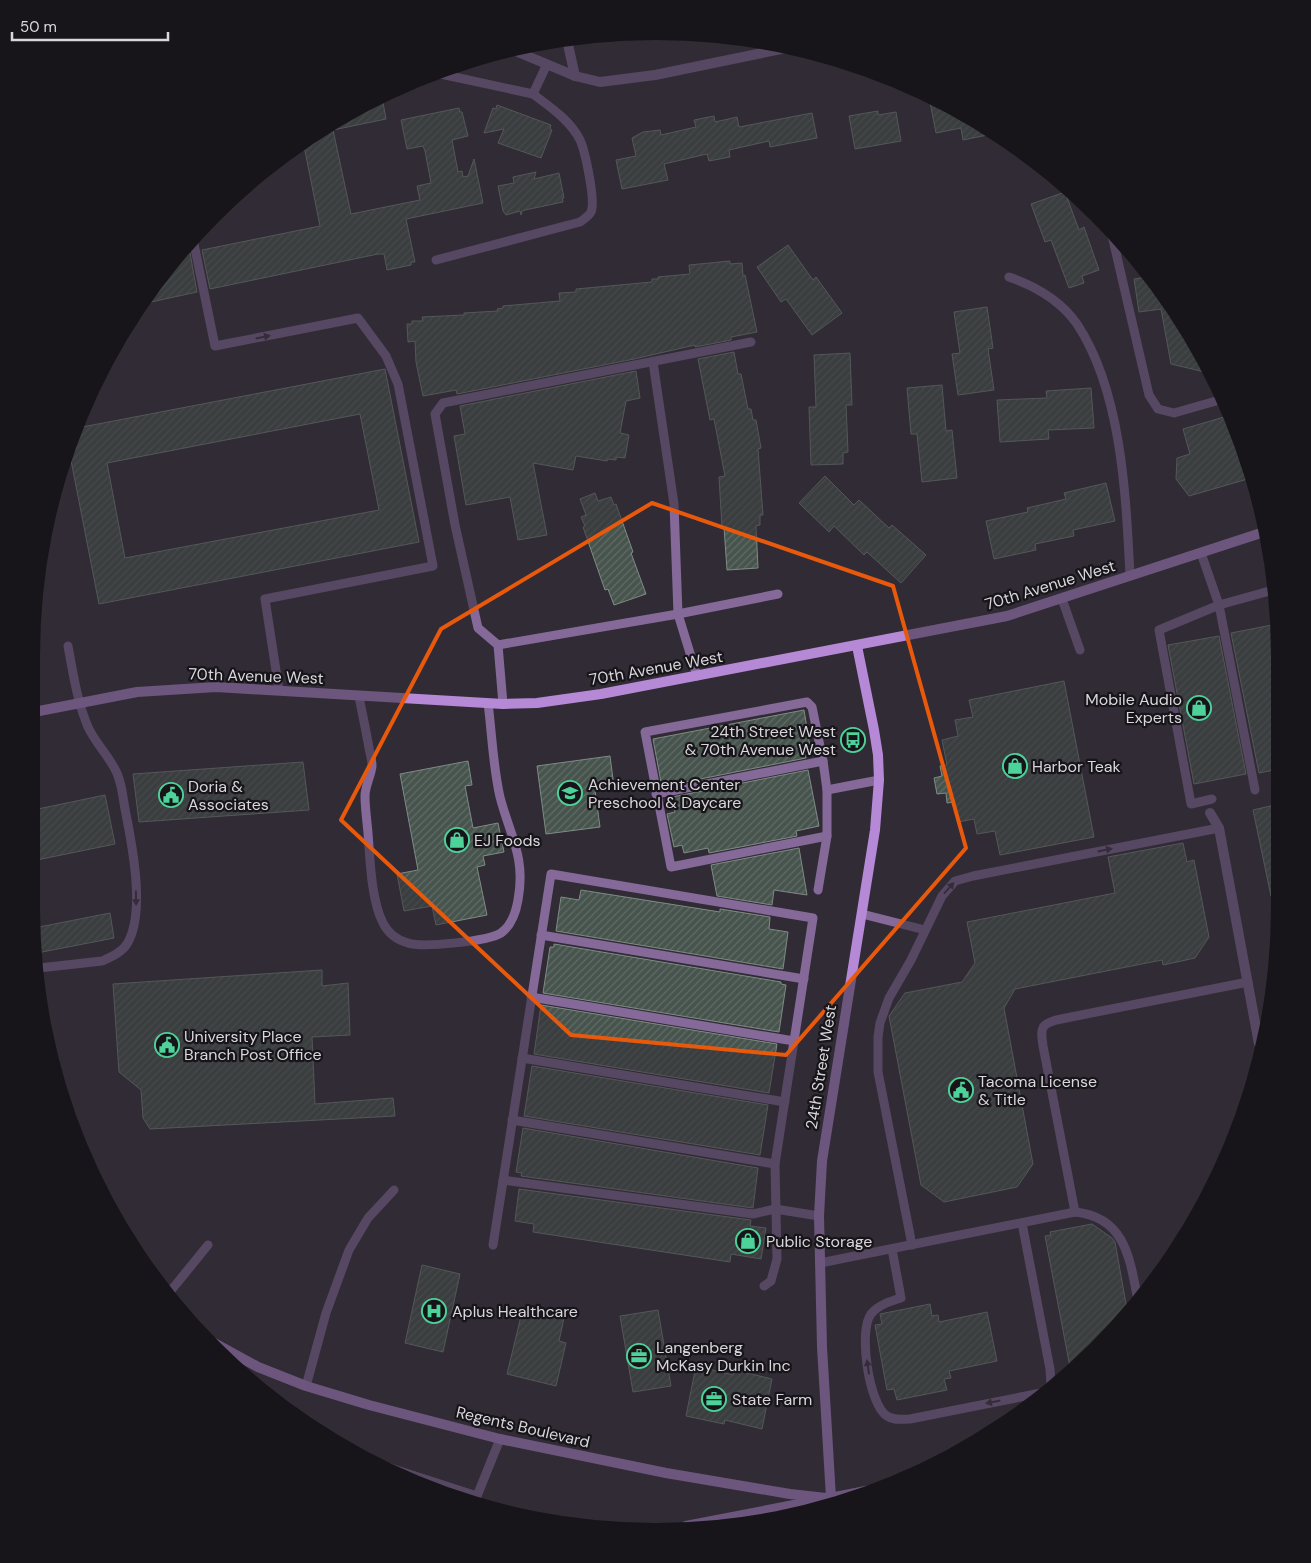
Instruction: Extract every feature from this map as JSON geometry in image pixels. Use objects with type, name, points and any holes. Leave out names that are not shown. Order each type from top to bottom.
[{"type":"street","points":[[568,46],[575,76]]},
{"type":"street","points":[[524,55],[575,76],[600,82],[625,80],[771,51]]},
{"type":"street","name":"70th Avenue West","points":[[40,711],[137,692],[176,688],[216,687],[279,690],[504,704],[538,703],[601,694],[990,620],[1062,599],[1259,534]]},
{"type":"street","name":"24th Street West","points":[[834,1496],[822,1347],[819,1216],[825,1141],[875,830],[879,780],[874,730],[857,646]]},
{"type":"street","points":[[1210,814],[1219,828],[1258,1033]]},
{"type":"street","points":[[1254,1015],[1262,1013]]},
{"type":"street","name":"Regents Boulevard","points":[[238,1359],[306,1386],[369,1405],[500,1439],[666,1473],[790,1494],[827,1498]]},
{"type":"street","points":[[722,1519],[805,1504]]},
{"type":"lane","points":[[533,94],[547,64]]},
{"type":"lane","points":[[436,260],[580,222],[592,210],[591,187],[586,158],[580,139],[557,112],[533,94],[450,76]]},
{"type":"lane","points":[[1115,246],[1149,395],[1158,409],[1174,414],[1216,401]]},
{"type":"lane","points":[[195,248],[215,346],[358,318],[386,356],[398,384],[433,566],[265,599],[279,690]]},
{"type":"lane","points":[[1009,277],[1027,283],[1048,296],[1065,310],[1076,323],[1091,351],[1108,395],[1122,464],[1130,576]]},
{"type":"lane","points":[[504,704],[498,645],[478,628],[455,525],[435,414],[443,403],[751,342]]},
{"type":"lane","points":[[652,362],[674,504],[678,614],[697,676]]},
{"type":"lane","points":[[1201,553],[1219,605],[1255,790]]},
{"type":"lane","points":[[1212,799],[1191,804],[1159,630],[1219,605],[1268,591]]},
{"type":"lane","points":[[498,645],[678,614],[778,594]]},
{"type":"lane","points":[[1062,599],[1080,650]]},
{"type":"lane","points":[[43,967],[102,961],[118,954],[126,946],[132,935],[136,910],[133,849],[118,774],[89,729],[80,703],[68,646]]},
{"type":"lane","points":[[359,696],[372,765],[365,794],[370,856],[378,909],[383,923],[392,934],[398,939],[413,944],[489,938],[500,934],[512,922],[518,900],[520,868],[514,836],[500,797],[495,770],[488,703]]},
{"type":"lane","points":[[818,890],[827,836],[827,790],[812,707],[807,702],[645,732],[671,867],[827,836]]},
{"type":"lane","points":[[656,794],[823,761]]},
{"type":"lane","points":[[827,790],[879,780]]},
{"type":"lane","points":[[912,1245],[878,1072],[878,1037],[884,1009],[942,896],[949,887],[961,879],[1219,828]]},
{"type":"lane","points":[[493,1245],[550,874],[590,880],[813,918],[775,1164],[777,1259],[771,1281],[764,1286]]},
{"type":"lane","points":[[862,914],[926,930]]},
{"type":"lane","points":[[541,935],[804,979]]},
{"type":"lane","points":[[1074,1212],[1043,1046],[1041,1031],[1043,1026],[1047,1022],[1061,1018],[1248,982]]},
{"type":"lane","points":[[531,997],[794,1041]]},
{"type":"lane","points":[[522,1058],[785,1102]]},
{"type":"lane","points":[[512,1120],[775,1164]]},
{"type":"lane","points":[[503,1180],[753,1214],[775,1209],[819,1216]]},
{"type":"lane","points":[[306,1386],[326,1313],[349,1250],[368,1218],[394,1190]]},
{"type":"lane","points":[[820,1263],[1074,1212],[1098,1219],[1109,1225],[1118,1235],[1129,1254],[1136,1291]]},
{"type":"lane","points":[[1022,1223],[1051,1379]]},
{"type":"lane","points":[[173,1289],[208,1245]]},
{"type":"lane","points":[[892,1249],[901,1298],[884,1304],[873,1311],[866,1329],[867,1359],[873,1392],[879,1408],[888,1417],[910,1419],[1031,1395]]},
{"type":"lane","points":[[476,1496],[500,1439]]},
{"type":"highlighted area","points":[[652,503],[893,586],[966,848],[786,1055],[571,1035],[341,820],[441,629]]},
{"type":"building","points":[[383,103],[386,119],[337,129]]},
{"type":"building","points":[[930,104],[984,136],[963,140],[961,128],[936,133]]},
{"type":"building","points":[[497,105],[551,125],[550,129],[552,130],[541,158],[498,143],[504,129],[484,133],[493,108],[496,109]]},
{"type":"building","points":[[459,108],[460,112],[462,112],[468,136],[452,140],[458,172],[462,171],[463,177],[468,176],[474,159],[483,203],[406,219],[415,262],[411,262],[411,265],[387,270],[384,254],[378,254],[210,289],[202,250],[320,226],[305,150],[333,131],[351,214],[420,200],[417,186],[431,183],[425,151],[423,146],[407,149],[401,120]]},
{"type":"building","points":[[878,111],[878,115],[896,112],[901,141],[855,149],[849,116]]},
{"type":"building","points":[[812,113],[817,138],[770,147],[769,141],[729,150],[730,157],[709,161],[707,154],[664,164],[668,180],[622,189],[616,160],[636,156],[632,138],[643,132],[660,130],[661,135],[696,127],[694,120],[714,116],[715,122],[737,117],[739,127]]},
{"type":"building","points":[[536,172],[534,179],[559,173],[564,198],[562,198],[563,202],[525,210],[522,211],[521,215],[520,211],[506,215],[503,211],[498,186],[514,183],[513,177]]},
{"type":"building","points":[[1061,193],[1068,199],[1079,230],[1084,227],[1099,270],[1082,276],[1084,283],[1069,288],[1051,240],[1045,242],[1031,204]]},
{"type":"building","points":[[788,245],[813,280],[816,277],[842,313],[812,335],[786,299],[781,302],[757,267]]},
{"type":"building","points":[[190,253],[197,292],[153,302]]},
{"type":"building","points":[[730,261],[730,264],[742,263],[743,276],[745,275],[757,332],[731,337],[731,340],[695,347],[695,345],[457,394],[456,390],[423,396],[416,362],[415,341],[408,342],[407,324],[412,324],[412,321],[423,321],[422,317],[498,311],[497,309],[503,308],[503,306],[560,301],[559,293],[576,292],[576,289],[652,282],[652,279],[658,279],[658,277],[690,274],[689,265]]},
{"type":"building","points":[[1141,278],[1144,281],[1189,348],[1202,371],[1171,364],[1161,309],[1139,312],[1134,279]]},
{"type":"building","points":[[987,307],[993,348],[988,349],[994,390],[958,395],[952,354],[960,353],[954,312]]},
{"type":"building","points":[[734,352],[738,374],[741,374],[748,409],[751,409],[753,420],[756,420],[761,448],[758,449],[763,515],[760,515],[760,525],[756,526],[758,568],[727,570],[719,477],[725,476],[714,419],[710,420],[698,359]]},
{"type":"building","points":[[850,353],[852,405],[846,405],[848,452],[843,453],[843,464],[811,465],[809,407],[816,407],[814,355]]},
{"type":"building","points":[[385,369],[419,542],[99,604],[71,463],[85,427]],"holes":[[[360,414],[379,510],[125,558],[107,463]]]},
{"type":"building","points":[[636,371],[640,398],[626,401],[620,433],[629,435],[625,458],[616,457],[616,460],[608,459],[607,461],[576,456],[573,470],[533,463],[547,535],[518,540],[510,497],[466,505],[454,436],[465,434],[460,406]]},
{"type":"building","points":[[942,385],[946,431],[952,430],[957,478],[922,482],[917,434],[911,434],[907,388]]},
{"type":"building","points":[[1091,388],[1094,428],[1048,430],[1049,439],[1000,442],[997,400],[1047,398],[1046,391]]},
{"type":"building","points":[[1223,417],[1245,480],[1189,496],[1176,479],[1177,458],[1190,454],[1183,429]]},
{"type":"building","points":[[825,476],[854,505],[859,500],[889,528],[892,525],[926,555],[901,583],[867,552],[864,555],[834,526],[829,532],[799,503]]},
{"type":"building","points":[[1106,483],[1115,521],[1073,530],[1074,536],[1035,544],[1036,550],[994,559],[986,521],[1028,512],[1027,508],[1066,499],[1064,493]]},
{"type":"building","points":[[595,493],[598,501],[611,497],[614,505],[616,504],[646,594],[614,605],[608,589],[605,590],[581,517],[586,515],[580,499]]},
{"type":"building","points":[[1270,625],[1271,771],[1259,773],[1231,633]]},
{"type":"building","points":[[1219,636],[1246,774],[1194,784],[1168,645]]},
{"type":"building","points":[[1064,681],[1094,837],[1000,855],[995,831],[977,834],[974,819],[958,822],[954,802],[947,803],[946,793],[937,794],[934,778],[942,776],[940,766],[947,765],[942,740],[958,736],[955,720],[973,717],[969,700]]},
{"type":"building","points":[[804,710],[811,753],[805,754],[806,758],[670,785],[669,780],[661,782],[653,739]]},
{"type":"building","name":"Achievement Center Preschool & Daycare","points":[[610,756],[614,787],[595,790],[600,827],[546,834],[537,766]]},
{"type":"building","name":"EJ Foods","points":[[468,761],[472,785],[465,786],[473,828],[498,823],[504,852],[483,856],[485,865],[477,867],[487,915],[436,925],[432,906],[404,911],[397,874],[418,870],[400,774]]},
{"type":"building","points":[[303,762],[309,810],[139,822],[133,774]]},
{"type":"building","points":[[808,770],[819,826],[796,831],[797,836],[709,853],[708,848],[684,853],[682,845],[674,847],[667,814],[675,812],[672,797]]},
{"type":"building","points":[[105,795],[115,844],[40,859],[40,809]]},
{"type":"building","points":[[1271,806],[1271,896],[1253,810]]},
{"type":"building","name":"Tacoma License & Title","points":[[1183,843],[1187,862],[1194,860],[1209,937],[1195,958],[1163,965],[1162,960],[1015,989],[1004,1008],[1033,1164],[1017,1187],[944,1202],[921,1185],[889,1016],[905,993],[962,982],[975,963],[967,922],[1115,893],[1108,857]]},
{"type":"building","points":[[799,848],[807,895],[774,890],[772,905],[717,896],[711,865]]},
{"type":"building","points":[[581,890],[720,912],[720,909],[770,917],[769,929],[788,932],[783,969],[556,931],[561,897],[579,900]]},
{"type":"building","points":[[110,913],[114,938],[41,952],[40,927]]},
{"type":"building","points":[[554,944],[781,982],[781,984],[786,985],[779,1032],[543,993],[550,947],[554,947]]},
{"type":"building","points":[[322,970],[322,986],[348,983],[350,1035],[312,1037],[315,1104],[393,1098],[395,1116],[150,1129],[143,1118],[141,1090],[119,1072],[113,984]]},
{"type":"building","points":[[541,1005],[777,1044],[769,1093],[534,1054]]},
{"type":"building","points":[[532,1066],[768,1105],[760,1155],[524,1116]]},
{"type":"building","points":[[523,1128],[758,1168],[753,1208],[521,1176],[522,1173],[516,1172]]},
{"type":"building","points":[[519,1189],[751,1220],[750,1226],[766,1228],[761,1259],[731,1254],[730,1262],[533,1232],[534,1224],[515,1221]]},
{"type":"building","points":[[1092,1224],[1112,1238],[1115,1242],[1126,1304],[1091,1343],[1069,1363],[1045,1236],[1051,1235],[1050,1232]]},
{"type":"building","points":[[422,1265],[460,1274],[443,1352],[405,1343]]},
{"type":"building","points":[[930,1304],[932,1316],[938,1315],[939,1322],[987,1312],[997,1361],[949,1371],[951,1378],[944,1379],[947,1390],[897,1400],[894,1389],[887,1390],[875,1325],[882,1324],[880,1314]]},
{"type":"building","points":[[523,1308],[564,1318],[559,1341],[566,1343],[556,1386],[507,1374]]},
{"type":"building","points":[[658,1310],[671,1386],[633,1392],[620,1316]]},
{"type":"building","points":[[696,1366],[733,1375],[734,1370],[772,1379],[762,1429],[725,1420],[724,1424],[686,1416]]},
{"type":"place","name":"Mobile Audio Experts","points":[[1199,708]]},
{"type":"place","name":"24th Street West & 70th Avenue West","points":[[853,740]]},
{"type":"place","name":"Harbor Teak","points":[[1015,766]]},
{"type":"place","name":"Achievement Center Preschool & Daycare","points":[[570,793]]},
{"type":"place","name":"Doria & Associates","points":[[171,795]]},
{"type":"place","name":"EJ Foods","points":[[457,840]]},
{"type":"place","name":"University Place Branch Post Office","points":[[167,1045]]},
{"type":"place","name":"Tacoma License & Title","points":[[961,1090]]},
{"type":"place","name":"Public Storage","points":[[748,1241]]},
{"type":"place","name":"Aplus Healthcare","points":[[434,1311]]},
{"type":"place","name":"Langenberg McKasy Durkin Inc","points":[[639,1356]]},
{"type":"place","name":"State Farm","points":[[714,1399]]}]
